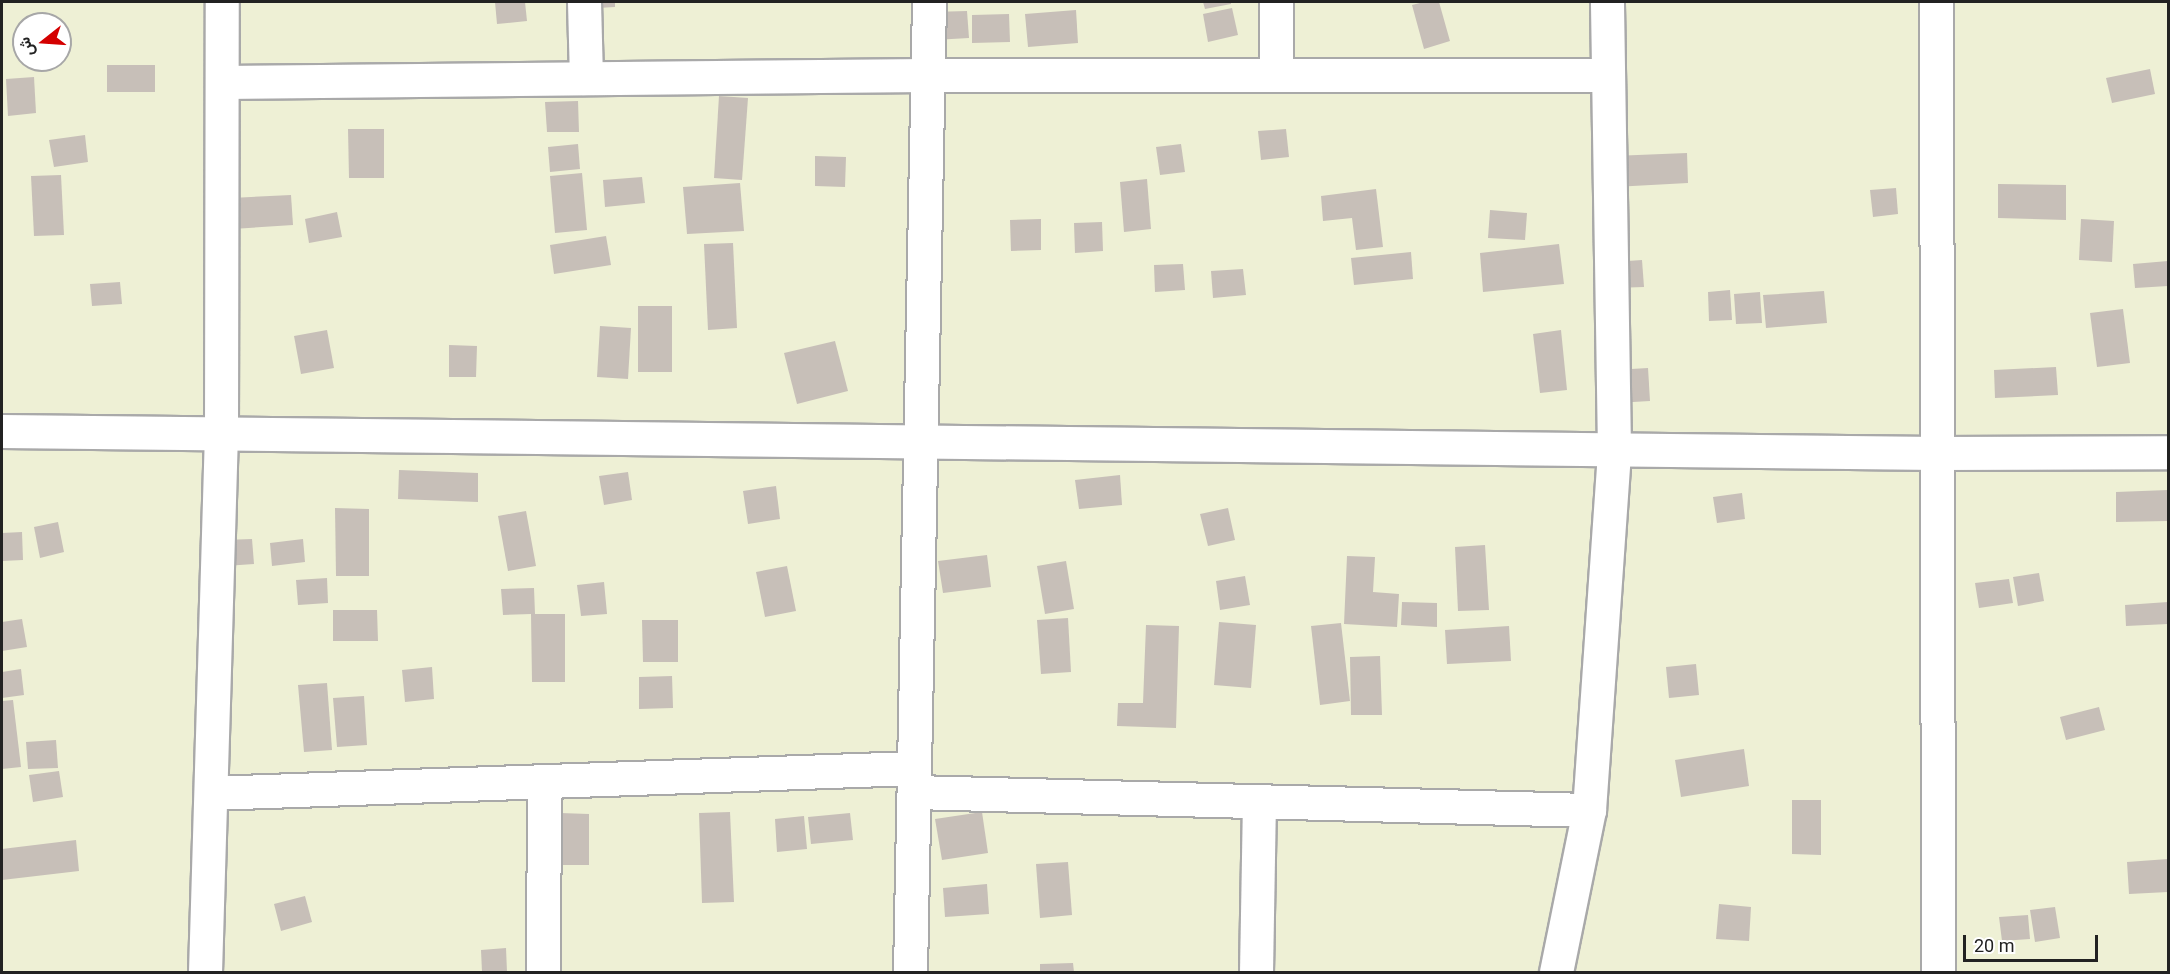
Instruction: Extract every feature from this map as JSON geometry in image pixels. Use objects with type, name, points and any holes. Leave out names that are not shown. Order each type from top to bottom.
[{"type":"street","points":[[205,972],[221,433],[222,2]]},
{"type":"street","points":[[584,2],[586,78]]},
{"type":"street","points":[[910,972],[929,2]]},
{"type":"street","points":[[1276,2],[1276,75]]},
{"type":"street","points":[[1556,972],[1589,810],[1614,450],[1607,2]]},
{"type":"street","points":[[1936,2],[1938,972]]},
{"type":"street","points":[[222,82],[927,75],[1607,75]]},
{"type":"street","points":[[2,431],[1614,450],[1937,453],[2169,452]]},
{"type":"street","points":[[211,793],[544,781],[914,780],[1259,802],[1589,810]]},
{"type":"street","points":[[543,972],[544,781]]},
{"type":"street","points":[[1256,972],[1259,802]]},
{"type":"green space","points":[[2,2],[2168,2],[2168,972],[2,972]]},
{"type":"building","points":[[495,2],[525,2],[527,21],[497,24]]},
{"type":"building","points":[[580,2],[615,2],[615,7],[581,9]]},
{"type":"building","points":[[1203,2],[1231,2],[1231,4],[1205,9]]},
{"type":"building","points":[[1439,2],[1450,41],[1424,49],[1412,5]]},
{"type":"building","points":[[1232,8],[1238,35],[1208,42],[1203,14]]},
{"type":"building","points":[[1076,10],[1078,43],[1028,47],[1025,14]]},
{"type":"building","points":[[967,11],[969,38],[934,40],[932,12]]},
{"type":"building","points":[[1009,14],[1010,42],[972,43],[972,15]]},
{"type":"building","points":[[107,65],[155,65],[155,92],[107,92]]},
{"type":"building","points":[[2150,69],[2155,94],[2112,103],[2106,78]]},
{"type":"building","points":[[34,77],[36,113],[8,116],[6,79]]},
{"type":"building","points":[[719,96],[748,98],[742,180],[714,178]]},
{"type":"building","points":[[578,101],[579,132],[547,132],[545,102]]},
{"type":"building","points":[[348,129],[384,129],[384,178],[349,178]]},
{"type":"building","points":[[1286,129],[1289,157],[1261,160],[1258,131]]},
{"type":"building","points":[[85,135],[88,162],[54,167],[49,140]]},
{"type":"building","points":[[578,144],[580,169],[550,172],[548,147]]},
{"type":"building","points":[[1181,144],[1185,172],[1160,175],[1156,147]]},
{"type":"building","points":[[1687,153],[1688,183],[1614,187],[1613,156]]},
{"type":"building","points":[[815,156],[846,157],[845,187],[815,186]]},
{"type":"building","points":[[582,173],[587,230],[555,233],[550,176]]},
{"type":"building","points":[[61,175],[64,235],[34,236],[31,176]]},
{"type":"building","points":[[642,177],[645,203],[605,207],[603,180]]},
{"type":"building","points":[[1147,179],[1151,229],[1124,232],[1120,182]]},
{"type":"building","points":[[740,183],[744,231],[687,234],[683,187]]},
{"type":"building","points":[[1998,184],[2066,185],[2066,220],[1998,218]]},
{"type":"building","points":[[1896,188],[1898,214],[1873,217],[1870,190]]},
{"type":"building","points":[[1376,189],[1383,247],[1356,250],[1352,218],[1323,221],[1321,196]]},
{"type":"building","points":[[291,195],[293,225],[233,229],[231,198]]},
{"type":"building","points":[[1490,210],[1527,213],[1525,240],[1488,238]]},
{"type":"building","points":[[337,212],[342,237],[309,243],[305,219]]},
{"type":"building","points":[[1041,219],[1041,250],[1011,251],[1010,220]]},
{"type":"building","points":[[2081,219],[2114,221],[2112,262],[2079,260]]},
{"type":"building","points":[[1102,222],[1103,251],[1075,253],[1074,223]]},
{"type":"building","points":[[606,236],[611,265],[554,274],[550,245]]},
{"type":"building","points":[[733,243],[737,328],[708,330],[704,244]]},
{"type":"building","points":[[1559,244],[1564,284],[1483,292],[1480,253]]},
{"type":"building","points":[[1411,252],[1413,279],[1354,285],[1351,258]]},
{"type":"building","points":[[1642,260],[1644,287],[1614,288],[1613,262]]},
{"type":"building","points":[[2168,261],[2168,286],[2135,288],[2133,264]]},
{"type":"building","points":[[1183,264],[1185,290],[1155,292],[1154,265]]},
{"type":"building","points":[[1243,269],[1246,295],[1213,298],[1211,271]]},
{"type":"building","points":[[120,282],[122,304],[92,306],[90,284]]},
{"type":"building","points":[[1730,290],[1732,320],[1709,321],[1708,292]]},
{"type":"building","points":[[1824,291],[1827,323],[1766,328],[1763,295]]},
{"type":"building","points":[[1760,292],[1762,323],[1736,324],[1734,294]]},
{"type":"building","points":[[638,306],[672,306],[672,372],[638,372]]},
{"type":"building","points":[[2123,309],[2130,363],[2097,367],[2090,313]]},
{"type":"building","points":[[600,326],[631,328],[628,379],[597,377]]},
{"type":"building","points":[[327,330],[334,368],[301,374],[294,336]]},
{"type":"building","points":[[1561,330],[1567,390],[1540,393],[1533,334]]},
{"type":"building","points":[[835,341],[848,391],[797,404],[784,353]]},
{"type":"building","points":[[449,345],[477,346],[476,377],[449,377]]},
{"type":"building","points":[[2056,367],[2058,395],[1995,398],[1994,370]]},
{"type":"building","points":[[1648,368],[1650,401],[1616,403],[1614,370]]},
{"type":"building","points":[[399,470],[478,473],[478,502],[398,499]]},
{"type":"building","points":[[628,472],[632,500],[604,505],[599,476]]},
{"type":"building","points":[[1120,475],[1122,505],[1079,509],[1075,480]]},
{"type":"building","points":[[776,486],[780,519],[748,524],[743,491]]},
{"type":"building","points":[[2168,490],[2168,521],[2116,522],[2116,492]]},
{"type":"building","points":[[1742,493],[1745,519],[1717,523],[1713,497]]},
{"type":"building","points":[[335,508],[369,509],[369,576],[336,576]]},
{"type":"building","points":[[1228,508],[1235,540],[1208,546],[1200,514]]},
{"type":"building","points":[[526,511],[536,566],[508,571],[498,516]]},
{"type":"building","points":[[58,522],[64,552],[40,558],[34,527]]},
{"type":"building","points":[[22,532],[23,560],[2,561],[2,533]]},
{"type":"building","points":[[252,539],[254,564],[225,566],[224,540]]},
{"type":"building","points":[[303,539],[305,562],[272,566],[270,543]]},
{"type":"building","points":[[1485,545],[1489,610],[1458,611],[1455,547]]},
{"type":"building","points":[[987,555],[991,587],[943,593],[938,561]]},
{"type":"building","points":[[1347,556],[1375,557],[1373,592],[1399,594],[1397,627],[1344,624]]},
{"type":"building","points":[[1066,561],[1074,609],[1045,614],[1037,566]]},
{"type":"building","points":[[787,566],[796,611],[765,617],[756,572]]},
{"type":"building","points":[[2039,573],[2044,601],[2018,606],[2013,577]]},
{"type":"building","points":[[1245,576],[1250,605],[1220,610],[1216,581]]},
{"type":"building","points":[[327,578],[328,603],[298,605],[296,580]]},
{"type":"building","points":[[2009,579],[2013,603],[1979,608],[1975,583]]},
{"type":"building","points":[[604,582],[607,614],[581,616],[577,585]]},
{"type":"building","points":[[534,588],[535,614],[565,614],[565,682],[532,682],[531,614],[503,615],[501,589]]},
{"type":"building","points":[[1402,602],[1437,603],[1437,627],[1401,625]]},
{"type":"building","points":[[2168,602],[2168,624],[2126,626],[2125,605]]},
{"type":"building","points":[[333,610],[377,610],[378,641],[333,641]]},
{"type":"building","points":[[1068,618],[1071,672],[1041,674],[1037,620]]},
{"type":"building","points":[[22,619],[27,647],[2,651],[2,622]]},
{"type":"building","points":[[642,620],[678,620],[678,662],[643,662]]},
{"type":"building","points":[[1219,622],[1256,625],[1251,688],[1214,685]]},
{"type":"building","points":[[1341,623],[1350,701],[1320,705],[1311,626]]},
{"type":"building","points":[[1146,625],[1179,626],[1176,728],[1117,726],[1118,703],[1143,703]]},
{"type":"building","points":[[1509,626],[1511,661],[1447,664],[1445,630]]},
{"type":"building","points":[[1380,656],[1382,715],[1351,715],[1350,657]]},
{"type":"building","points":[[1696,664],[1699,695],[1669,698],[1666,667]]},
{"type":"building","points":[[432,667],[434,699],[405,702],[402,670]]},
{"type":"building","points":[[21,669],[24,695],[2,698],[2,672]]},
{"type":"building","points":[[672,676],[673,708],[639,709],[639,677]]},
{"type":"building","points":[[327,683],[332,750],[304,752],[298,685]]},
{"type":"building","points":[[364,696],[367,745],[337,747],[333,698]]},
{"type":"building","points":[[13,700],[21,767],[2,769],[2,701]]},
{"type":"building","points":[[2099,707],[2105,730],[2066,740],[2060,717]]},
{"type":"building","points":[[56,740],[58,768],[28,769],[26,742]]},
{"type":"building","points":[[1744,749],[1749,786],[1681,797],[1675,760]]},
{"type":"building","points":[[59,771],[63,797],[33,802],[29,775]]},
{"type":"building","points":[[1792,800],[1821,800],[1821,855],[1792,854]]},
{"type":"building","points":[[730,812],[734,902],[702,903],[699,813]]},
{"type":"building","points":[[982,812],[988,853],[942,860],[935,819]]},
{"type":"building","points":[[560,813],[589,814],[589,865],[560,865]]},
{"type":"building","points":[[850,813],[853,840],[811,844],[808,817]]},
{"type":"building","points":[[804,816],[807,849],[777,852],[775,819]]},
{"type":"building","points":[[76,840],[79,871],[2,880],[2,849]]},
{"type":"building","points":[[2168,859],[2168,892],[2129,894],[2127,862]]},
{"type":"building","points":[[1068,862],[1072,915],[1040,918],[1036,864]]},
{"type":"building","points":[[987,884],[989,914],[945,917],[943,888]]},
{"type":"building","points":[[305,896],[312,922],[281,931],[274,904]]},
{"type":"building","points":[[1719,904],[1751,907],[1749,941],[1716,939]]},
{"type":"building","points":[[2055,907],[2060,938],[2035,942],[2030,910]]},
{"type":"building","points":[[2028,915],[2030,939],[2002,941],[1999,917]]},
{"type":"building","points":[[506,948],[507,972],[482,972],[481,950]]},
{"type":"building","points":[[1073,963],[1074,972],[1040,972],[1040,964]]}]
